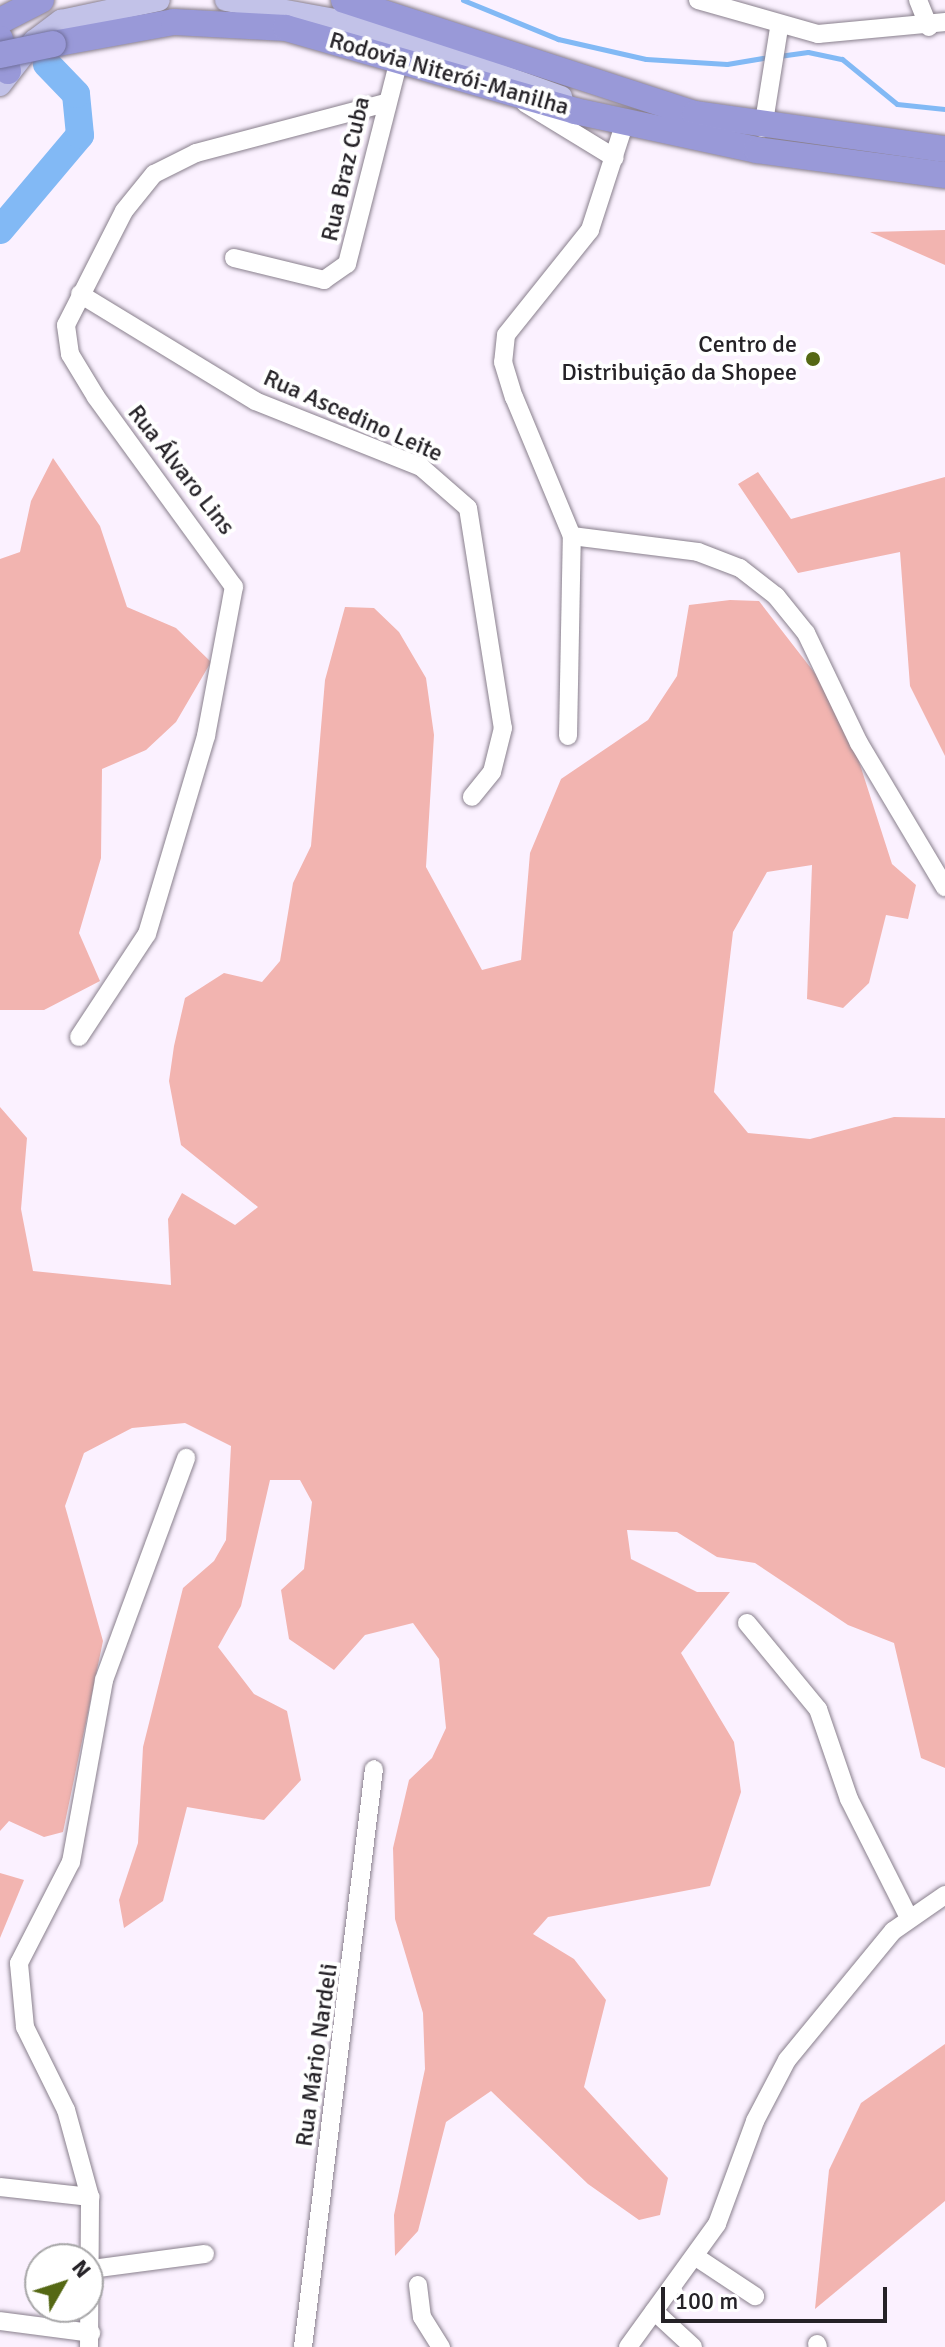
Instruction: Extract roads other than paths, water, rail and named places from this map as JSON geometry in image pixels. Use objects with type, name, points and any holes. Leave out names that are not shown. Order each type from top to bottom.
[{"type":"highway","points":[[0,21],[41,0]]},
{"type":"highway","name":"Rodovia Niterói-Manilha","points":[[344,0],[625,95],[763,128],[945,149]]},
{"type":"highway","name":"Rodovia Niterói-Manilha","points":[[3,70],[53,44],[127,28],[219,22],[286,28],[516,98],[757,150],[945,175]]},
{"type":"highway","points":[[0,39],[3,70]]},
{"type":"main road","points":[[3,70],[61,21],[159,0]]},
{"type":"main road","points":[[226,0],[357,24],[625,122]]},
{"type":"street","points":[[698,0],[777,36],[860,34],[937,25]]},
{"type":"street","points":[[918,0],[937,25]]},
{"type":"street","points":[[763,128],[777,36]]},
{"type":"street","name":"Rua Braz Cuba","points":[[234,258],[300,277],[324,280],[342,271],[353,252],[385,103],[399,60]]},
{"type":"street","points":[[516,98],[615,158]]},
{"type":"street","name":"Rua Álvaro Lins","points":[[79,1037],[147,934],[206,736],[234,587],[70,354],[66,325],[124,211],[170,163],[385,103]]},
{"type":"street","points":[[568,736],[572,536],[514,397],[502,346],[590,230],[625,122]]},
{"type":"street","name":"Rua Ascedino Leite","points":[[80,294],[255,401],[421,467],[468,508],[503,728],[492,772],[472,797]]},
{"type":"street","points":[[572,536],[698,552],[740,568],[776,596],[806,633],[859,743],[945,887]]},
{"type":"street","points":[[91,2243],[90,2197],[66,2110],[25,2027],[19,1963],[71,1862],[104,1680],[186,1458]]},
{"type":"street","points":[[747,1623],[818,1709],[849,1799],[909,1918]]},
{"type":"street","name":"Rua Mário Nardeli","points":[[303,2347],[374,1769]]},
{"type":"street","points":[[628,2347],[696,2257],[787,2060],[909,1918],[945,1895]]},
{"type":"street","points":[[0,2187],[90,2197]]},
{"type":"street","points":[[104,2267],[205,2254]]},
{"type":"street","points":[[696,2257],[755,2296]]},
{"type":"street","points":[[418,2285],[422,2317],[441,2347]]},
{"type":"street","points":[[654,2311],[693,2347]]},
{"type":"street","points":[[0,2321],[90,2340]]},
{"type":"waterway","points":[[463,0],[558,39],[646,59],[727,64],[769,57]]},
{"type":"waterway","points":[[779,56],[808,52],[842,59],[897,104],[945,109]]},
{"type":"waterway","points":[[0,230],[80,135],[76,94],[47,64]]},
{"type":"place","name":"Centro de Distribuição da Shopee","points":[[813,359]]}]
